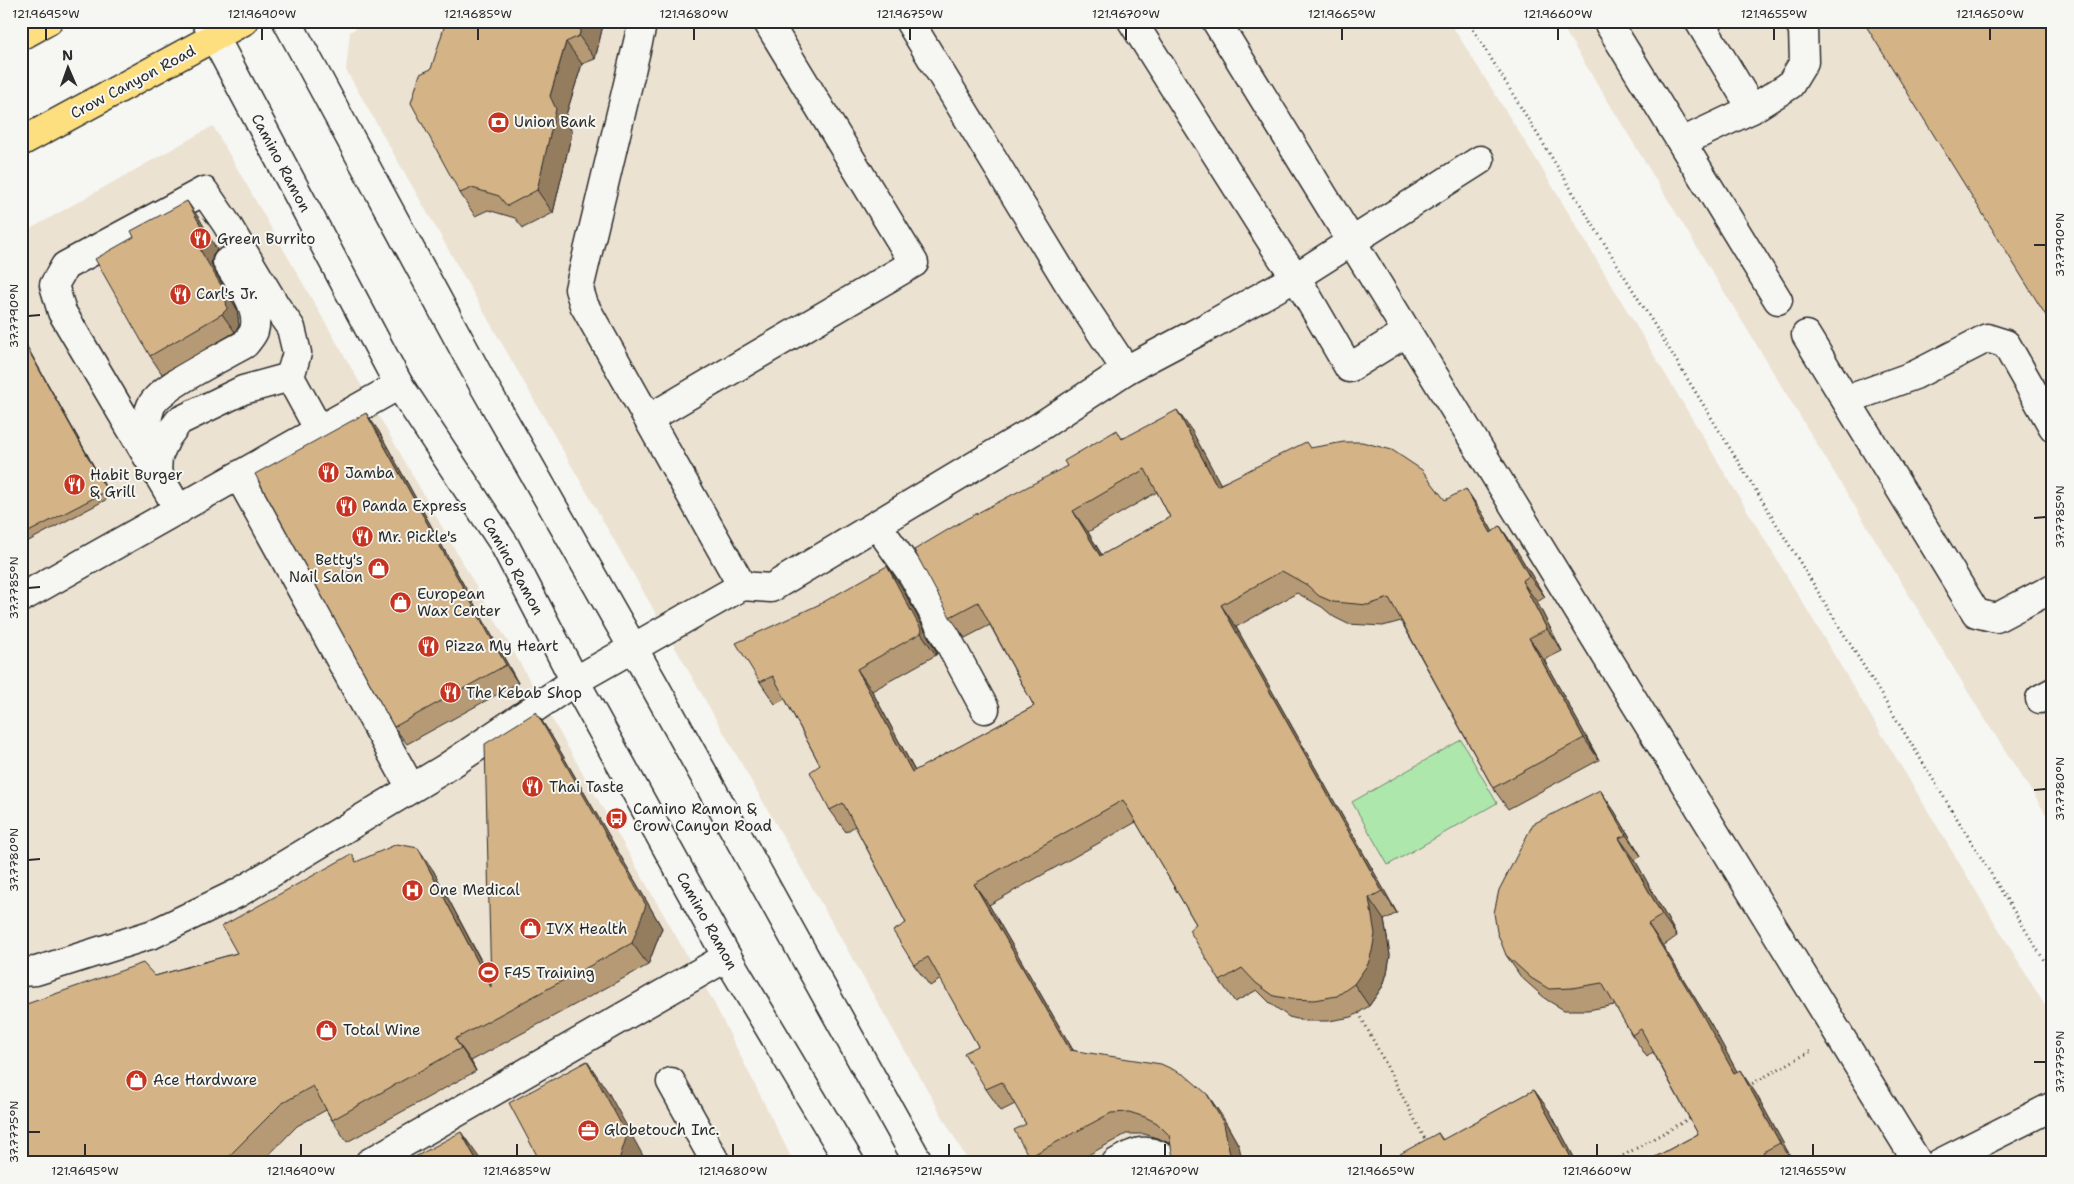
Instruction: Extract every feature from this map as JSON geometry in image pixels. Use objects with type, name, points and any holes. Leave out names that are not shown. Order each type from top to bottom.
[{"type":"main road","points":[[21,36],[48,21]]},
{"type":"main road","name":"Crow Canyon Road","points":[[21,142],[210,29],[244,21]]},
{"type":"street","points":[[287,21],[482,384],[634,649],[919,1163]]},
{"type":"street","points":[[643,21],[579,289],[584,305],[742,586]]},
{"type":"street","points":[[648,419],[914,263],[766,21]]},
{"type":"street","points":[[909,21],[1069,284],[1126,370]]},
{"type":"street","points":[[1132,21],[1276,250],[1296,277],[1350,368],[1407,332]]},
{"type":"street","points":[[1216,21],[1918,1163]]},
{"type":"street","points":[[1607,21],[1778,300]]},
{"type":"street","points":[[1698,21],[1752,109]]},
{"type":"street","points":[[1682,142],[1752,109],[1790,85],[1804,62],[1802,29],[1798,21]]},
{"type":"street","name":"Camino Ramon","points":[[210,29],[399,385],[504,544],[575,681],[727,957],[850,1163]]},
{"type":"street","points":[[21,972],[36,971],[161,930],[238,893],[444,769],[575,681],[742,586],[771,588],[1041,426],[1126,370],[1296,277],[1480,160]]},
{"type":"street","points":[[179,510],[62,312],[54,285],[65,266],[204,191],[291,328],[296,353],[290,377],[319,430]]},
{"type":"street","points":[[157,474],[148,438],[148,417],[151,405],[162,391],[245,344],[254,332],[255,316],[253,307],[202,218],[185,201]]},
{"type":"street","points":[[1806,335],[1976,613],[1996,618],[2053,588]]},
{"type":"street","points":[[1846,400],[1915,375],[1987,338],[2006,344],[2053,427]]},
{"type":"street","points":[[157,474],[158,456],[167,438],[179,421],[243,390],[290,377]]},
{"type":"street","points":[[21,598],[399,385]]},
{"type":"street","points":[[239,476],[411,788]]},
{"type":"street","points":[[877,525],[914,577],[985,709]]},
{"type":"street","points":[[368,1163],[727,957]]},
{"type":"street","points":[[672,1082],[716,1163]]},
{"type":"street","points":[[1940,1163],[2053,1106]]},
{"type":"street","points":[[1116,1163],[1133,1153],[1144,1151],[1161,1155],[1170,1163]]},
{"type":"path","points":[[1468,21],[2053,975]]},
{"type":"path","points":[[1359,1013],[1428,1145]]},
{"type":"path","points":[[1746,1087],[1840,1036]]},
{"type":"path","points":[[1610,1163],[1695,1115]]},
{"type":"shaded area","points":[[368,21],[1449,21],[1536,159],[2053,1019],[2053,1153],[2036,1163],[969,1163],[346,70],[350,32]]},
{"type":"shaded area","points":[[1559,21],[2053,21],[2053,825],[1976,705]]},
{"type":"shaded area","points":[[213,126],[713,1001],[794,1163],[425,1163],[481,1130],[423,1163],[21,1163],[21,234]]},
{"type":"green space","points":[[1461,740],[1497,803],[1388,865],[1352,802]]},
{"type":"building","name":"Union Bank","points":[[446,21],[583,21],[579,36],[566,42],[550,96],[556,109],[537,190],[507,206],[499,196],[472,188],[460,193],[411,103],[420,74],[431,69]]},
{"type":"building","points":[[1863,21],[2053,21],[2053,327]]},
{"type":"building","name":"Carl's Jr.","points":[[187,201],[205,233],[201,238],[199,246],[225,292],[227,309],[222,314],[150,356],[95,259],[134,237],[131,231]]},
{"type":"building","points":[[21,337],[107,491],[21,536]]},
{"type":"building","points":[[1177,410],[1217,486],[1306,442],[1310,448],[1344,442],[1362,442],[1392,450],[1422,470],[1445,500],[1466,489],[1491,533],[1500,526],[1529,576],[1522,581],[1547,629],[1529,638],[1584,738],[1493,788],[1389,598],[1368,605],[1333,602],[1319,596],[1307,585],[1282,571],[1221,605],[1382,891],[1369,898],[1375,934],[1368,964],[1354,984],[1337,996],[1314,1000],[1274,996],[1256,983],[1242,968],[1220,981],[1189,930],[1196,924],[1123,800],[974,884],[1070,1050],[1161,1064],[1185,1075],[1207,1094],[1224,1124],[1231,1163],[1174,1163],[1169,1135],[1157,1123],[1129,1112],[1111,1113],[1029,1157],[1014,1130],[1026,1124],[1002,1082],[986,1089],[964,1053],[978,1046],[928,957],[914,965],[893,931],[906,923],[843,803],[830,810],[810,772],[820,765],[773,676],[760,682],[736,643],[820,604],[887,566],[922,631],[857,669],[912,772],[1034,706],[978,602],[950,617],[914,550],[966,519],[1067,466],[1064,461],[1117,430],[1122,439]],"holes":[[[1145,469],[1170,517],[1100,556],[1073,511]]]},
{"type":"building","points":[[366,413],[506,665],[394,727],[255,474]]},
{"type":"building","points":[[536,712],[646,905],[632,943],[455,1039],[461,1048],[332,1120],[313,1086],[281,1104],[222,1163],[21,1163],[21,1006],[143,963],[155,976],[237,953],[222,926],[352,854],[356,862],[397,844],[418,848],[491,987],[485,744]]},
{"type":"building","points":[[1600,790],[1626,835],[1619,838],[1662,915],[1648,924],[1696,1003],[1734,1073],[1740,1070],[1780,1143],[1763,1152],[1769,1163],[1644,1163],[1698,1134],[1641,1029],[1632,1035],[1602,983],[1572,988],[1549,989],[1531,978],[1506,955],[1497,932],[1494,913],[1499,890],[1533,824]]},
{"type":"building","points":[[587,1061],[627,1135],[618,1163],[541,1163],[509,1103]]},
{"type":"building","points":[[1534,1090],[1574,1163],[1500,1163],[1497,1157],[1486,1163],[1402,1163],[1404,1161],[1400,1154],[1438,1133],[1442,1140]]},
{"type":"building","points":[[461,1132],[478,1163],[404,1163]]},
{"type":"place","name":"Union Bank","points":[[498,122]]},
{"type":"place","name":"Green Burrito","points":[[201,239]]},
{"type":"place","name":"Carl's Jr.","points":[[180,294]]},
{"type":"place","name":"Jamba","points":[[329,473]]},
{"type":"place","name":"Habit Burger & Grill","points":[[74,484]]},
{"type":"place","name":"Panda Express","points":[[346,506]]},
{"type":"place","name":"Mr. Pickle's","points":[[362,537]]},
{"type":"place","name":"Betty's Nail Salon","points":[[379,569]]},
{"type":"place","name":"European Wax Center","points":[[401,603]]},
{"type":"place","name":"Pizza My Heart","points":[[429,646]]},
{"type":"place","name":"The Kebab Shop","points":[[450,693]]},
{"type":"place","name":"Thai Taste","points":[[533,787]]},
{"type":"place","name":"Camino Ramon & Crow Canyon Road","points":[[617,818]]},
{"type":"place","name":"One Medical","points":[[413,890]]},
{"type":"place","name":"IVX Health","points":[[530,929]]},
{"type":"place","name":"F45 Training","points":[[488,973]]},
{"type":"place","name":"Total Wine","points":[[327,1030]]},
{"type":"place","name":"Ace Hardware","points":[[137,1080]]},
{"type":"place","name":"Globetouch Inc.","points":[[588,1130]]}]
